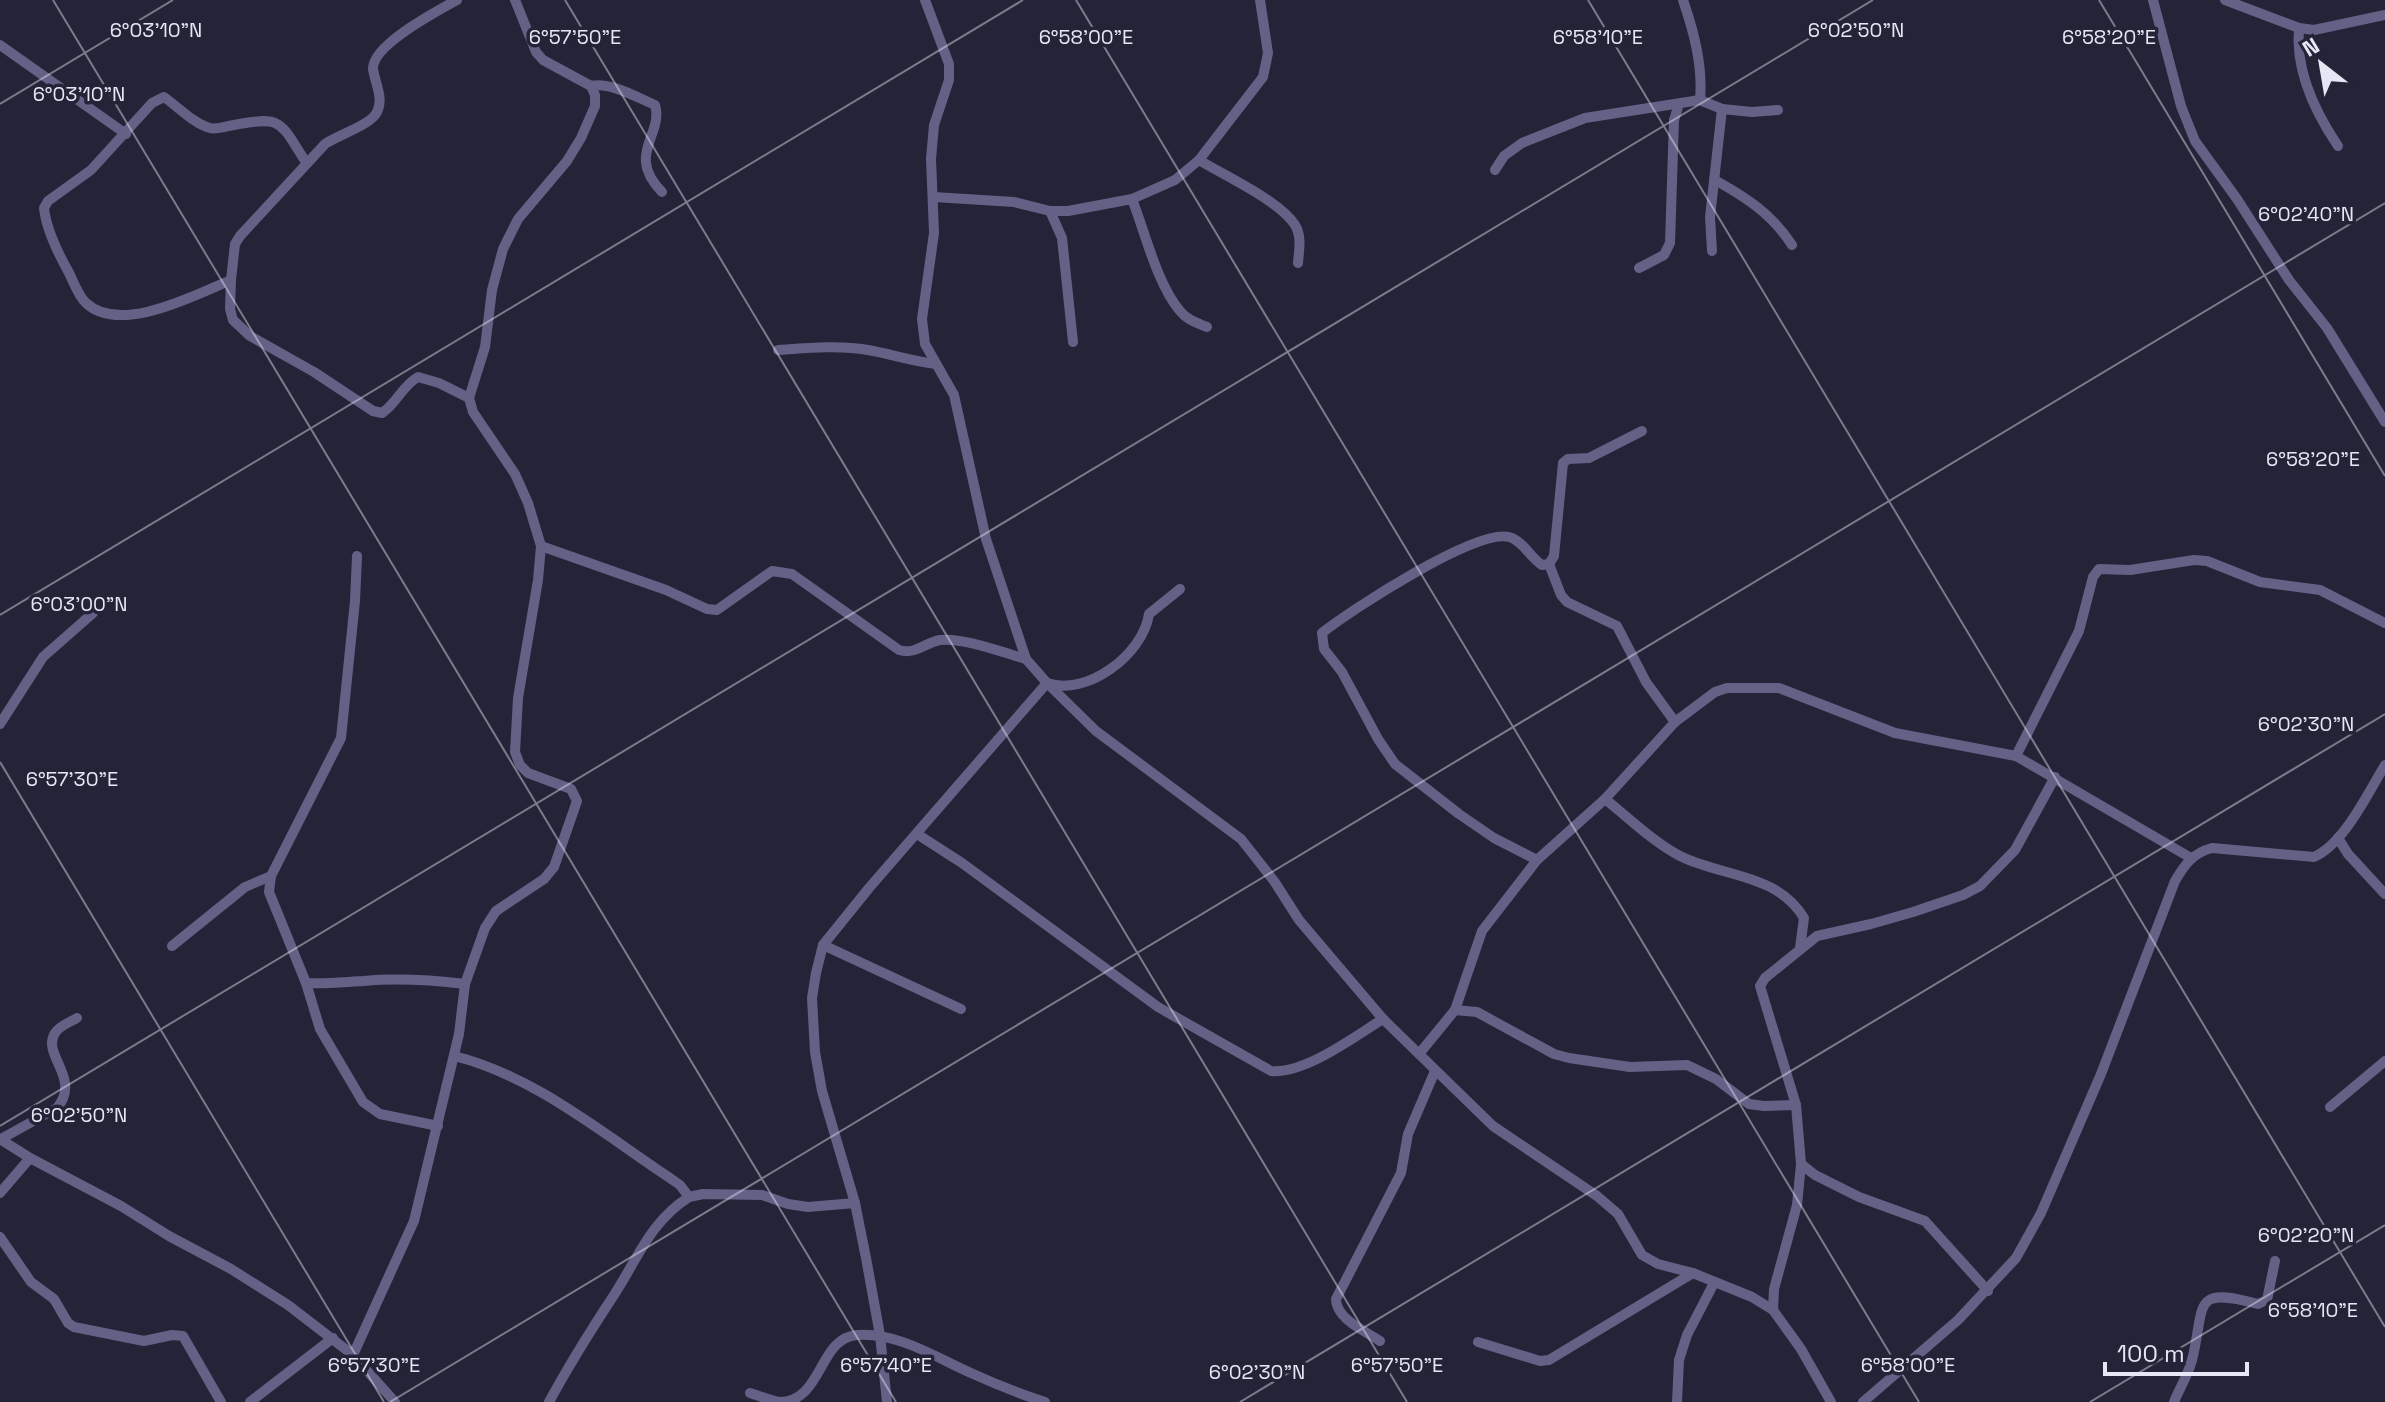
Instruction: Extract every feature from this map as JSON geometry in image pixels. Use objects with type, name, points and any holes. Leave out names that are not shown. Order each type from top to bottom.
[{"type":"street","points":[[457,0],[379,51],[373,69],[380,100],[377,112],[370,121],[325,144],[235,244],[230,309],[233,320],[240,328],[373,411],[382,413],[409,382],[418,377],[439,383],[469,398]]},
{"type":"street","points":[[353,1355],[414,1221],[438,1126],[443,1091],[454,1056],[465,984],[485,928],[496,911],[544,879],[554,867],[577,801],[571,789],[528,773],[520,765],[515,752],[518,698],[541,546],[515,474],[473,412],[469,398],[485,347],[492,290],[503,249],[518,219],[557,176],[581,138],[595,106],[591,86],[543,60],[536,52],[515,0]]},
{"type":"street","points":[[925,0],[949,64],[949,80],[934,125],[931,159],[934,233],[922,319],[925,344],[954,395],[986,539],[1026,659],[1096,731],[1241,839],[1299,920],[1383,1019],[1493,1126],[1597,1196],[1618,1214],[1642,1255],[1658,1264],[1693,1273],[1752,1297],[1773,1310],[1801,1349],[1831,1402]]},
{"type":"street","points":[[934,197],[1014,202],[1050,211],[1068,211],[1132,199],[1175,180],[1199,160],[1263,77],[1268,53],[1260,0]]},
{"type":"street","points":[[1683,0],[1702,79],[1700,100]]},
{"type":"street","points":[[2153,0],[2181,106],[2195,141],[2289,280],[2327,328],[2385,422]]},
{"type":"street","points":[[2225,0],[2299,28],[2314,30],[2385,15]]},
{"type":"street","points":[[2299,28],[2298,58],[2320,119],[2338,146]]},
{"type":"street","points":[[0,45],[126,134]]},
{"type":"street","points":[[591,86],[599,84],[655,105],[657,111],[647,146],[647,167],[652,182],[662,192]]},
{"type":"street","points":[[231,280],[138,314],[112,316],[86,303],[64,265],[44,208],[48,201],[91,170],[152,103],[164,97],[199,123],[213,129],[275,120],[306,162]]},
{"type":"street","points":[[1495,170],[1504,156],[1522,143],[1585,118],[1700,100],[1722,109],[1752,112],[1778,110]]},
{"type":"street","points":[[1639,268],[1664,255],[1670,243],[1674,120],[1679,104]]},
{"type":"street","points":[[1712,251],[1710,217],[1722,109]]},
{"type":"street","points":[[1199,160],[1281,208],[1296,226],[1300,239],[1298,263]]},
{"type":"street","points":[[1715,180],[1768,214],[1792,245]]},
{"type":"street","points":[[1132,199],[1163,282],[1179,310],[1191,321],[1207,327]]},
{"type":"street","points":[[1050,211],[1062,238],[1073,342]]},
{"type":"street","points":[[778,350],[815,347],[868,350],[903,360],[936,364]]},
{"type":"street","points":[[1537,860],[1494,838],[1395,764],[1342,672],[1324,649],[1322,633],[1341,618],[1430,564],[1491,538],[1506,536],[1516,539],[1536,561],[1542,565],[1549,564],[1554,556],[1563,463],[1568,459],[1589,458],[1642,431]]},
{"type":"street","points":[[541,546],[666,590],[707,609],[717,610],[762,577],[780,570],[792,574],[899,650],[908,652],[941,640],[957,641],[1026,659]]},
{"type":"street","points":[[357,556],[341,738],[271,876],[269,892],[306,983],[320,1029],[363,1102],[380,1114],[438,1126]]},
{"type":"street","points":[[2016,756],[2079,631],[2093,577],[2099,569],[2130,570],[2194,560],[2207,561],[2260,582],[2320,590],[2385,623]]},
{"type":"street","points":[[1549,564],[1561,595],[1567,602],[1617,626],[1646,682],[1675,722]]},
{"type":"street","points":[[1047,683],[1059,688],[1074,685],[1117,665],[1134,647],[1147,625],[1149,614],[1180,589]]},
{"type":"street","points":[[0,724],[43,657],[93,613]]},
{"type":"street","points":[[887,1402],[880,1335],[855,1203],[822,1091],[815,1052],[812,998],[823,945],[1047,683]]},
{"type":"street","points":[[1419,1054],[1455,1010],[1482,931],[1537,860],[1605,799],[1675,722],[1715,692],[1727,688],[1779,688],[1895,733],[2016,756],[2191,858]]},
{"type":"street","points":[[1863,1402],[1958,1320],[2016,1258],[2041,1213],[2101,1074],[2175,881],[2191,858],[2204,850],[2221,848],[2314,857],[2325,852],[2338,838],[2385,765]]},
{"type":"street","points":[[1773,1310],[1774,1289],[1797,1205],[1801,1164],[1796,1105],[1760,986],[1765,978],[1817,936],[1913,912],[1980,886],[2015,850],[2055,777]]},
{"type":"street","points":[[1605,799],[1678,855],[1769,885],[1783,895],[1804,918],[1799,951]]},
{"type":"street","points":[[917,834],[962,863],[1158,1007],[1271,1071],[1283,1072],[1300,1066],[1343,1045],[1383,1019]]},
{"type":"street","points":[[2338,838],[2348,854],[2385,894]]},
{"type":"street","points":[[172,946],[245,887],[271,876]]},
{"type":"street","points":[[823,945],[961,1009]]},
{"type":"street","points":[[306,983],[419,980],[465,984]]},
{"type":"street","points":[[1455,1010],[1477,1012],[1554,1054],[1594,1064],[1630,1067],[1687,1065],[1716,1079],[1749,1104],[1796,1105]]},
{"type":"street","points":[[77,1018],[56,1030],[52,1041],[66,1081],[67,1093],[63,1100],[57,1108],[1,1139],[231,1269],[288,1305],[353,1355],[395,1402]]},
{"type":"street","points":[[454,1056],[482,1063],[544,1095],[680,1185],[689,1197]]},
{"type":"street","points":[[2330,1107],[2385,1061]]},
{"type":"street","points":[[1380,1341],[1342,1315],[1336,1307],[1336,1299],[1401,1173],[1408,1134],[1435,1071]]},
{"type":"street","points":[[0,1193],[30,1158]]},
{"type":"street","points":[[1801,1164],[1848,1192],[1925,1221],[1988,1291]]},
{"type":"street","points":[[549,1402],[632,1267],[648,1234],[674,1206],[689,1197],[703,1194],[762,1195],[808,1207],[855,1203]]},
{"type":"street","points":[[0,1237],[31,1282],[54,1299],[68,1323],[74,1327],[144,1341],[183,1336],[221,1402]]},
{"type":"street","points":[[2174,1402],[2192,1361],[2203,1303],[2215,1296],[2258,1304],[2267,1300],[2275,1261]]},
{"type":"street","points":[[1478,1342],[1540,1361],[1549,1360],[1693,1273]]},
{"type":"street","points":[[1677,1402],[1679,1360],[1687,1335],[1714,1283]]},
{"type":"street","points":[[750,1393],[777,1402],[789,1402],[801,1396],[818,1378],[833,1348],[842,1338],[880,1335],[1045,1402]]},
{"type":"street","points":[[250,1402],[333,1338]]}]
